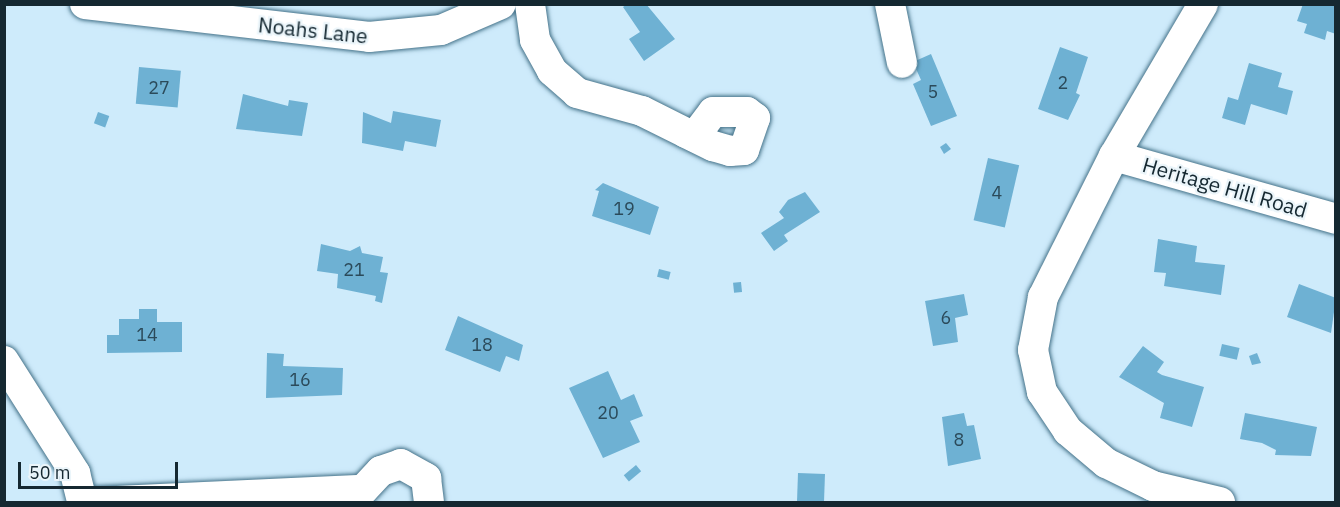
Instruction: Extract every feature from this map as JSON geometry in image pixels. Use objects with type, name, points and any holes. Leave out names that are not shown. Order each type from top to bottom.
[{"type":"street","name":"Noahs Lane","points":[[85,4],[369,37],[441,30],[501,4]]},
{"type":"street","points":[[530,4],[535,40],[552,70],[577,93],[642,111],[694,137]]},
{"type":"street","points":[[890,4],[902,63]]},
{"type":"street","name":"Heritage Hill Road","points":[[1203,4],[1114,156],[1043,297],[1033,350],[1042,392],[1068,431],[1106,463],[1152,486],[1220,502]]},
{"type":"street","name":"Heritage Hill Road","points":[[1114,156],[1335,219]]},
{"type":"street","points":[[4,362],[75,473],[82,502]]},
{"type":"street","points":[[95,502],[367,496],[381,471],[401,464],[426,478],[429,502]]},
{"type":"building","points":[[627,4],[646,4],[675,39],[644,61],[629,39],[640,32],[623,7]]},
{"type":"building","points":[[1303,4],[1336,4],[1336,34],[1327,31],[1325,40],[1304,33],[1307,24],[1297,21]]},
{"type":"building","points":[[1060,47],[1088,57],[1076,93],[1080,95],[1068,120],[1038,109]]},
{"type":"building","points":[[931,54],[957,116],[931,126],[913,84],[921,80],[913,62]]},
{"type":"building","points":[[1249,63],[1282,73],[1278,87],[1293,91],[1287,115],[1251,104],[1245,125],[1222,118],[1228,97],[1238,100]]},
{"type":"building","points":[[139,67],[181,71],[178,108],[136,104]]},
{"type":"building","points":[[243,94],[288,106],[289,100],[308,103],[302,136],[236,129]]},
{"type":"building","points":[[393,111],[441,120],[436,147],[405,141],[403,151],[362,143],[363,112],[391,123]]},
{"type":"building","points":[[98,112],[109,116],[105,127],[94,123]]},
{"type":"building","points":[[946,143],[951,149],[944,154],[940,147]]},
{"type":"building","points":[[988,158],[1019,165],[1005,228],[974,220]]},
{"type":"building","points":[[603,183],[659,207],[650,235],[592,216],[599,191],[595,190]]},
{"type":"building","points":[[805,192],[820,212],[784,235],[788,241],[774,251],[761,233],[784,218],[779,212],[788,200]]},
{"type":"building","points":[[1158,239],[1197,246],[1195,262],[1225,265],[1221,295],[1164,286],[1166,273],[1154,272]]},
{"type":"building","points":[[321,244],[350,251],[360,246],[362,253],[383,257],[380,272],[388,273],[382,303],[375,301],[376,296],[337,288],[338,274],[317,271]]},
{"type":"building","points":[[659,269],[671,272],[669,280],[657,277]]},
{"type":"building","points":[[741,282],[742,292],[734,293],[733,283]]},
{"type":"building","points":[[1299,284],[1336,298],[1331,333],[1287,317]]},
{"type":"building","points":[[964,294],[968,315],[955,318],[958,342],[933,346],[925,301]]},
{"type":"building","points":[[139,309],[157,309],[157,322],[182,322],[182,352],[107,353],[107,335],[119,335],[119,319],[139,319]]},
{"type":"building","points":[[458,316],[523,345],[519,361],[506,356],[500,372],[445,350]]},
{"type":"building","points":[[1222,344],[1240,348],[1237,360],[1219,356]]},
{"type":"building","points":[[1143,346],[1164,362],[1157,372],[1204,387],[1192,427],[1160,418],[1164,403],[1119,377]]},
{"type":"building","points":[[267,353],[284,354],[283,366],[343,368],[342,395],[266,398]]},
{"type":"building","points":[[1257,353],[1261,363],[1252,365],[1249,356]]},
{"type":"building","points":[[608,371],[621,400],[634,394],[643,416],[630,421],[640,442],[603,458],[569,388]]},
{"type":"building","points":[[964,413],[967,426],[974,425],[981,459],[948,466],[942,417]]},
{"type":"building","points":[[1245,413],[1317,427],[1311,456],[1275,455],[1276,450],[1262,443],[1240,439]]},
{"type":"building","points":[[636,465],[641,471],[629,481],[624,475]]},
{"type":"building","points":[[798,473],[825,474],[824,502],[797,502]]}]
